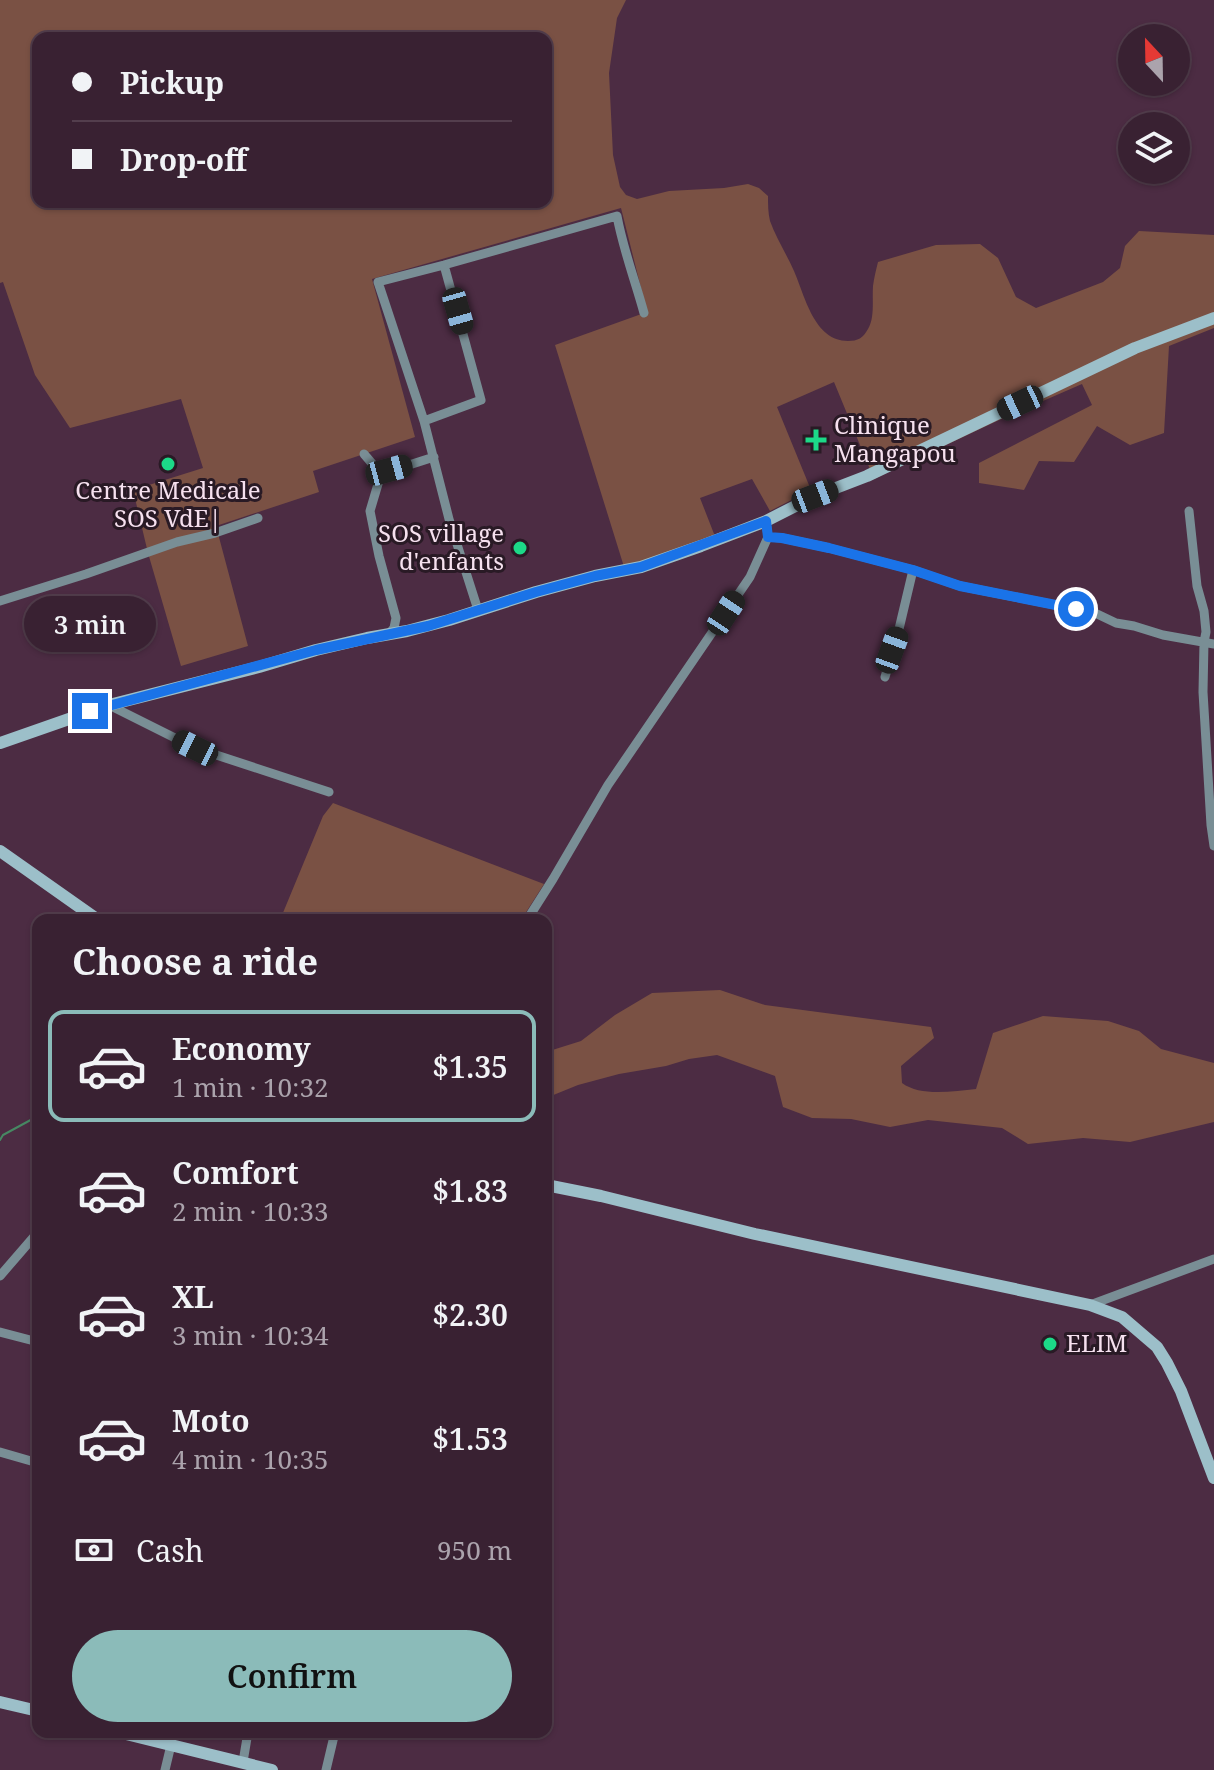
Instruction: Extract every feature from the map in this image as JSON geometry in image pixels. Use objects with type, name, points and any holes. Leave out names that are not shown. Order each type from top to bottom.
[{"type":"main road","points":[[0,743],[109,705],[316,650],[435,624],[595,576],[641,567],[766,521],[1135,348],[1214,318]]},
{"type":"main road","points":[[0,851],[89,914]]},
{"type":"main road","points":[[552,1186],[755,1234],[1090,1305],[1122,1317],[1157,1347],[1167,1363],[1214,1478]]},
{"type":"main road","points":[[0,1702],[32,1710]]},
{"type":"main road","points":[[142,1738],[272,1770]]},
{"type":"street","points":[[478,610],[449,519],[424,421],[378,282],[617,216],[623,247],[644,313]]},
{"type":"street","points":[[424,421],[481,400],[444,265]]},
{"type":"street","points":[[364,454],[381,474]]},
{"type":"street","points":[[381,474],[434,457]]},
{"type":"street","points":[[381,474],[370,511],[396,618],[394,628],[388,635]]},
{"type":"street","points":[[1189,511],[1197,586],[1209,643],[1203,692],[1214,846]]},
{"type":"street","points":[[0,601],[258,518]]},
{"type":"street","points":[[531,914],[608,785],[750,577],[768,537],[766,521]]},
{"type":"street","points":[[768,537],[913,570],[960,586],[1095,613],[1116,623],[1182,640],[1209,643]]},
{"type":"street","points":[[885,677],[913,570]]},
{"type":"street","points":[[109,705],[195,748],[329,792]]},
{"type":"street","points":[[0,1276],[32,1239]]},
{"type":"street","points":[[1090,1305],[1214,1259]]},
{"type":"street","points":[[0,1332],[32,1340]]},
{"type":"street","points":[[0,1452],[32,1461]]},
{"type":"street","points":[[243,1762],[247,1738]]},
{"type":"street","points":[[326,1770],[334,1738]]},
{"type":"street","points":[[165,1770],[171,1745]]},
{"type":"shaded area","points":[[0,0],[626,0],[617,18],[609,73],[613,155],[620,187],[626,195],[637,199],[669,191],[748,184],[759,188],[768,196],[770,221],[812,315],[827,334],[836,339],[857,340],[868,329],[872,319],[873,286],[878,262],[936,245],[980,244],[998,258],[1016,297],[1036,308],[1103,282],[1120,268],[1125,246],[1139,231],[1214,235],[1214,328],[1169,346],[1164,433],[1130,445],[1097,426],[1074,462],[1039,461],[1024,490],[979,483],[979,463],[1092,405],[1082,384],[874,479],[834,382],[777,407],[811,490],[770,511],[752,479],[700,498],[718,544],[625,570],[555,345],[647,312],[621,208],[372,279],[415,437],[313,471],[319,492],[216,526],[248,646],[181,666],[133,490],[203,468],[181,399],[70,428],[35,375],[3,282],[0,283]]},
{"type":"shaded area","points":[[333,803],[544,884],[525,914],[282,914],[323,816]]},
{"type":"shaded area","points":[[720,990],[765,1005],[931,1027],[934,1038],[901,1066],[902,1083],[928,1092],[976,1089],[993,1033],[1043,1016],[1108,1021],[1139,1031],[1161,1049],[1214,1063],[1214,1122],[1130,1142],[1083,1138],[1028,1144],[1002,1128],[928,1120],[890,1127],[851,1119],[812,1118],[783,1107],[775,1076],[717,1055],[619,1074],[552,1096],[552,1050],[581,1041],[615,1015],[652,993]]},
{"type":"waterway","points":[[0,1140],[3,1135],[32,1119]]},
{"type":"place","name":"Clinique Mangapou","points":[[816,440]]},
{"type":"place","name":"Centre Medicale SOS VdE|","points":[[168,464]]},
{"type":"place","name":"SOS village d'enfants","points":[[520,548]]},
{"type":"place","name":"ELIM","points":[[1050,1344]]},
{"type":"route","points":[[90,711],[316,650],[428,626],[536,592],[641,567],[766,521],[768,537],[829,548],[960,586],[1076,609]]}]
